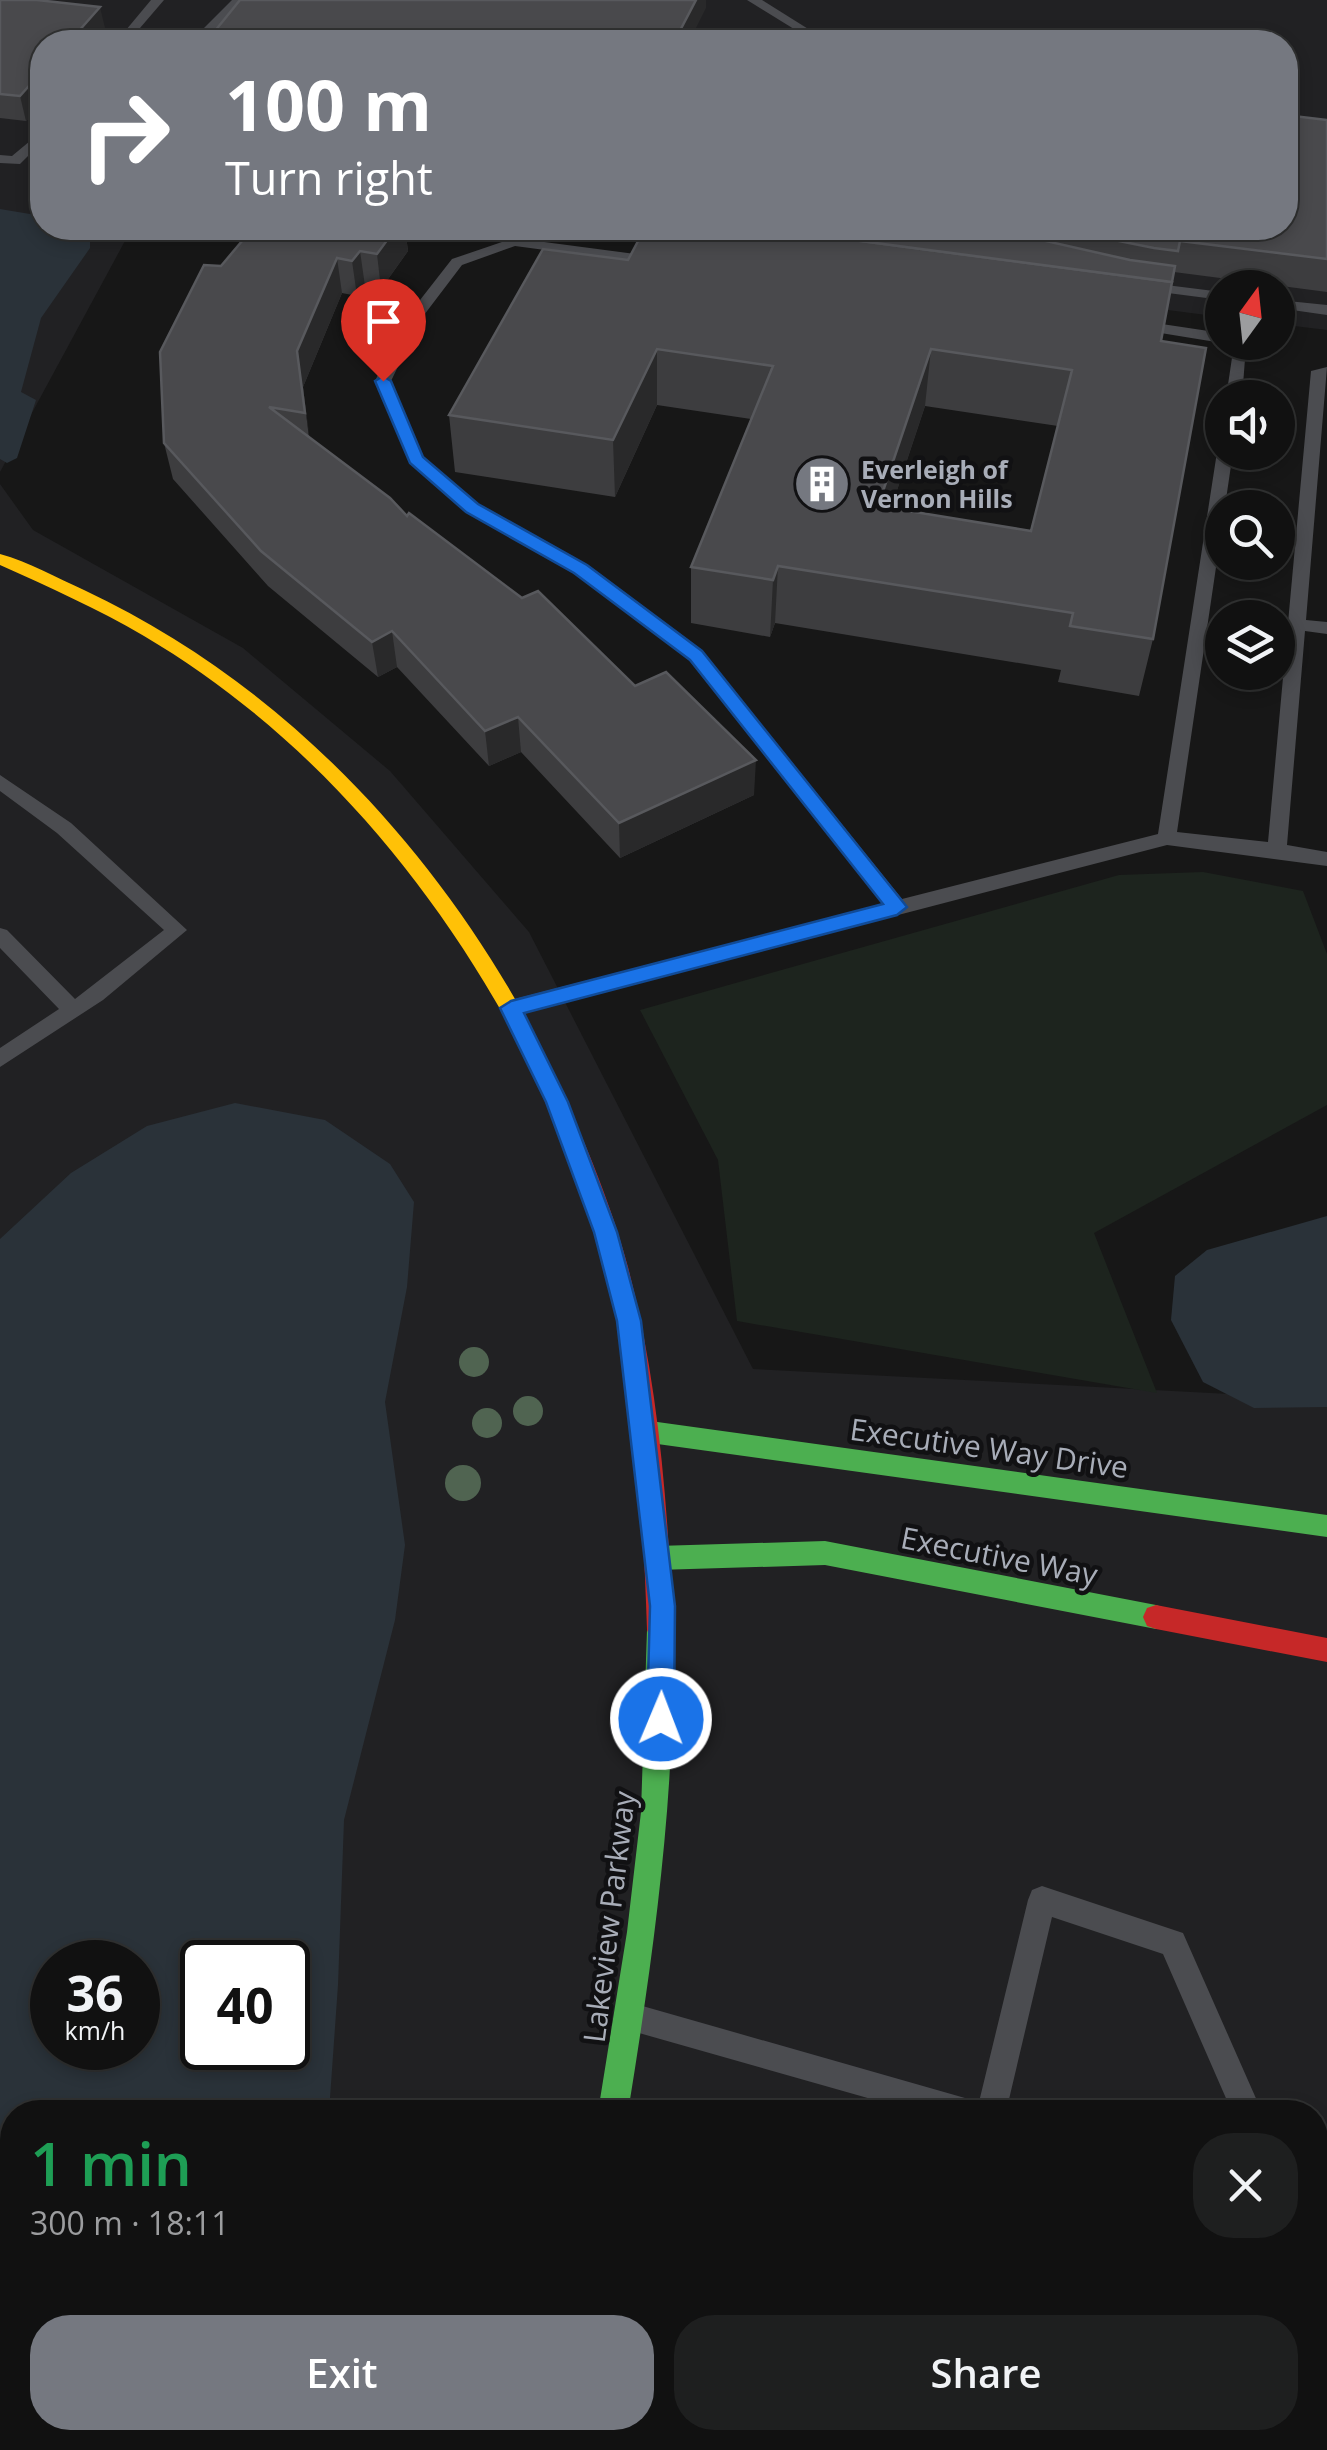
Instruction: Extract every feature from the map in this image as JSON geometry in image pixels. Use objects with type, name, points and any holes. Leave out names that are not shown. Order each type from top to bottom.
[{"type":"street","name":"Lakeview Parkway","points":[[0,559],[85,596],[173,646],[269,716],[334,774],[438,893],[511,1008],[557,1102],[606,1232],[629,1321],[662,1606],[660,1757],[650,1892],[615,2100]]},
{"type":"street","name":"Executive Way Drive","points":[[643,1430],[1327,1526]]},
{"type":"street","name":"Executive Way","points":[[657,1558],[825,1554],[1327,1650]]},
{"type":"lane","points":[[132,30],[158,0]]},
{"type":"lane","points":[[208,30],[239,0]]},
{"type":"lane","points":[[753,0],[804,30]]},
{"type":"lane","points":[[0,159],[15,161],[30,147]]},
{"type":"lane","points":[[670,263],[514,242],[458,262],[414,318],[383,381],[416,459],[472,508],[580,569],[696,656],[897,907]]},
{"type":"lane","points":[[1125,284],[1205,294]]},
{"type":"lane","points":[[1295,306],[1327,310]]},
{"type":"lane","points":[[1121,323],[1205,335]]},
{"type":"lane","points":[[1277,850],[1319,371],[1327,372]]},
{"type":"lane","points":[[1167,838],[1222,470]]},
{"type":"lane","points":[[1305,530],[1327,532]]},
{"type":"lane","points":[[1297,624],[1327,628]]},
{"type":"lane","points":[[0,781],[64,828],[177,930],[74,1010],[0,1059]]},
{"type":"lane","points":[[511,1008],[1167,838],[1327,858]]},
{"type":"lane","points":[[0,935],[74,1010]]},
{"type":"lane","points":[[994,2100],[1042,1900],[1173,1943],[1242,2100]]},
{"type":"lane","points":[[629,2016],[926,2100]]},
{"type":"shaded area","points":[[0,0],[1327,0],[1327,330],[1295,326],[1295,270],[1205,270],[1205,315],[626,240],[1298,240],[1298,30],[30,30],[30,240],[126,240],[0,472]]},
{"type":"shaded area","points":[[0,209],[30,214],[30,240],[90,240],[90,248],[41,318],[21,392],[36,400],[17,458],[7,463],[0,459]]},
{"type":"shaded area","points":[[0,484],[33,530],[243,648],[390,771],[529,932],[753,1369],[1327,1399],[1327,2100],[0,2100]]},
{"type":"shaded area","points":[[1203,872],[1303,891],[1327,954],[1327,1105],[1094,1233],[1157,1393],[737,1321],[718,1160],[640,1010],[1119,875]]},
{"type":"shaded area","points":[[235,1103],[325,1120],[390,1164],[414,1202],[407,1287],[385,1402],[405,1545],[395,1620],[344,1820],[330,2100],[0,2100],[0,1239],[71,1173],[147,1126]]},
{"type":"shaded area","points":[[1327,1216],[1327,1407],[1254,1408],[1203,1382],[1171,1320],[1175,1276],[1207,1250]]},
{"type":"building","points":[[0,0],[100,7],[80,30],[30,30],[30,85],[20,96],[0,94]]},
{"type":"building","points":[[240,0],[696,0],[680,30],[216,30]]},
{"type":"building","points":[[1298,117],[1327,120],[1327,259],[1180,241],[1178,251],[1114,240],[1298,240]]},
{"type":"building","points":[[243,240],[387,240],[377,254],[360,251],[352,261],[337,258],[297,351],[305,413],[269,407],[390,498],[407,516],[409,513],[522,598],[538,591],[635,686],[666,672],[756,760],[619,823],[518,717],[485,731],[392,631],[372,642],[261,551],[164,443],[160,352],[204,265],[221,266]]},
{"type":"building","name":"Everleigh of Vernon Hills","points":[[639,240],[853,240],[1172,282],[1161,341],[1205,348],[1153,639],[1070,626],[1073,613],[778,566],[773,580],[691,567],[773,366],[657,349],[613,440],[449,415],[543,249],[628,260]],"holes":[[[931,349],[1072,370],[1031,531],[878,506]]]},
{"type":"building","points":[[853,240],[1041,240],[1175,266],[1172,282]]},
{"type":"traffic: fast","points":[[643,1431],[1327,1526]]},
{"type":"traffic: fast","points":[[657,1558],[825,1553],[1156,1617]]},
{"type":"traffic: fast","points":[[615,2100],[655,1812],[660,1630]]},
{"type":"traffic: slow","points":[[0,559],[108,609],[170,644],[223,681],[326,767],[418,867],[458,920],[524,1033]]},
{"type":"traffic: jam","points":[[524,1033],[593,1193],[628,1316],[651,1473],[660,1630]]},
{"type":"traffic: jam","points":[[1156,1617],[1327,1650]]},
{"type":"place","name":"Everleigh of Vernon Hills","points":[[822,484]]},
{"type":"route","points":[[383,381],[416,459],[472,508],[580,569],[696,656],[897,907],[511,1008],[557,1102],[606,1232],[629,1321],[662,1606],[661,1719]]}]
